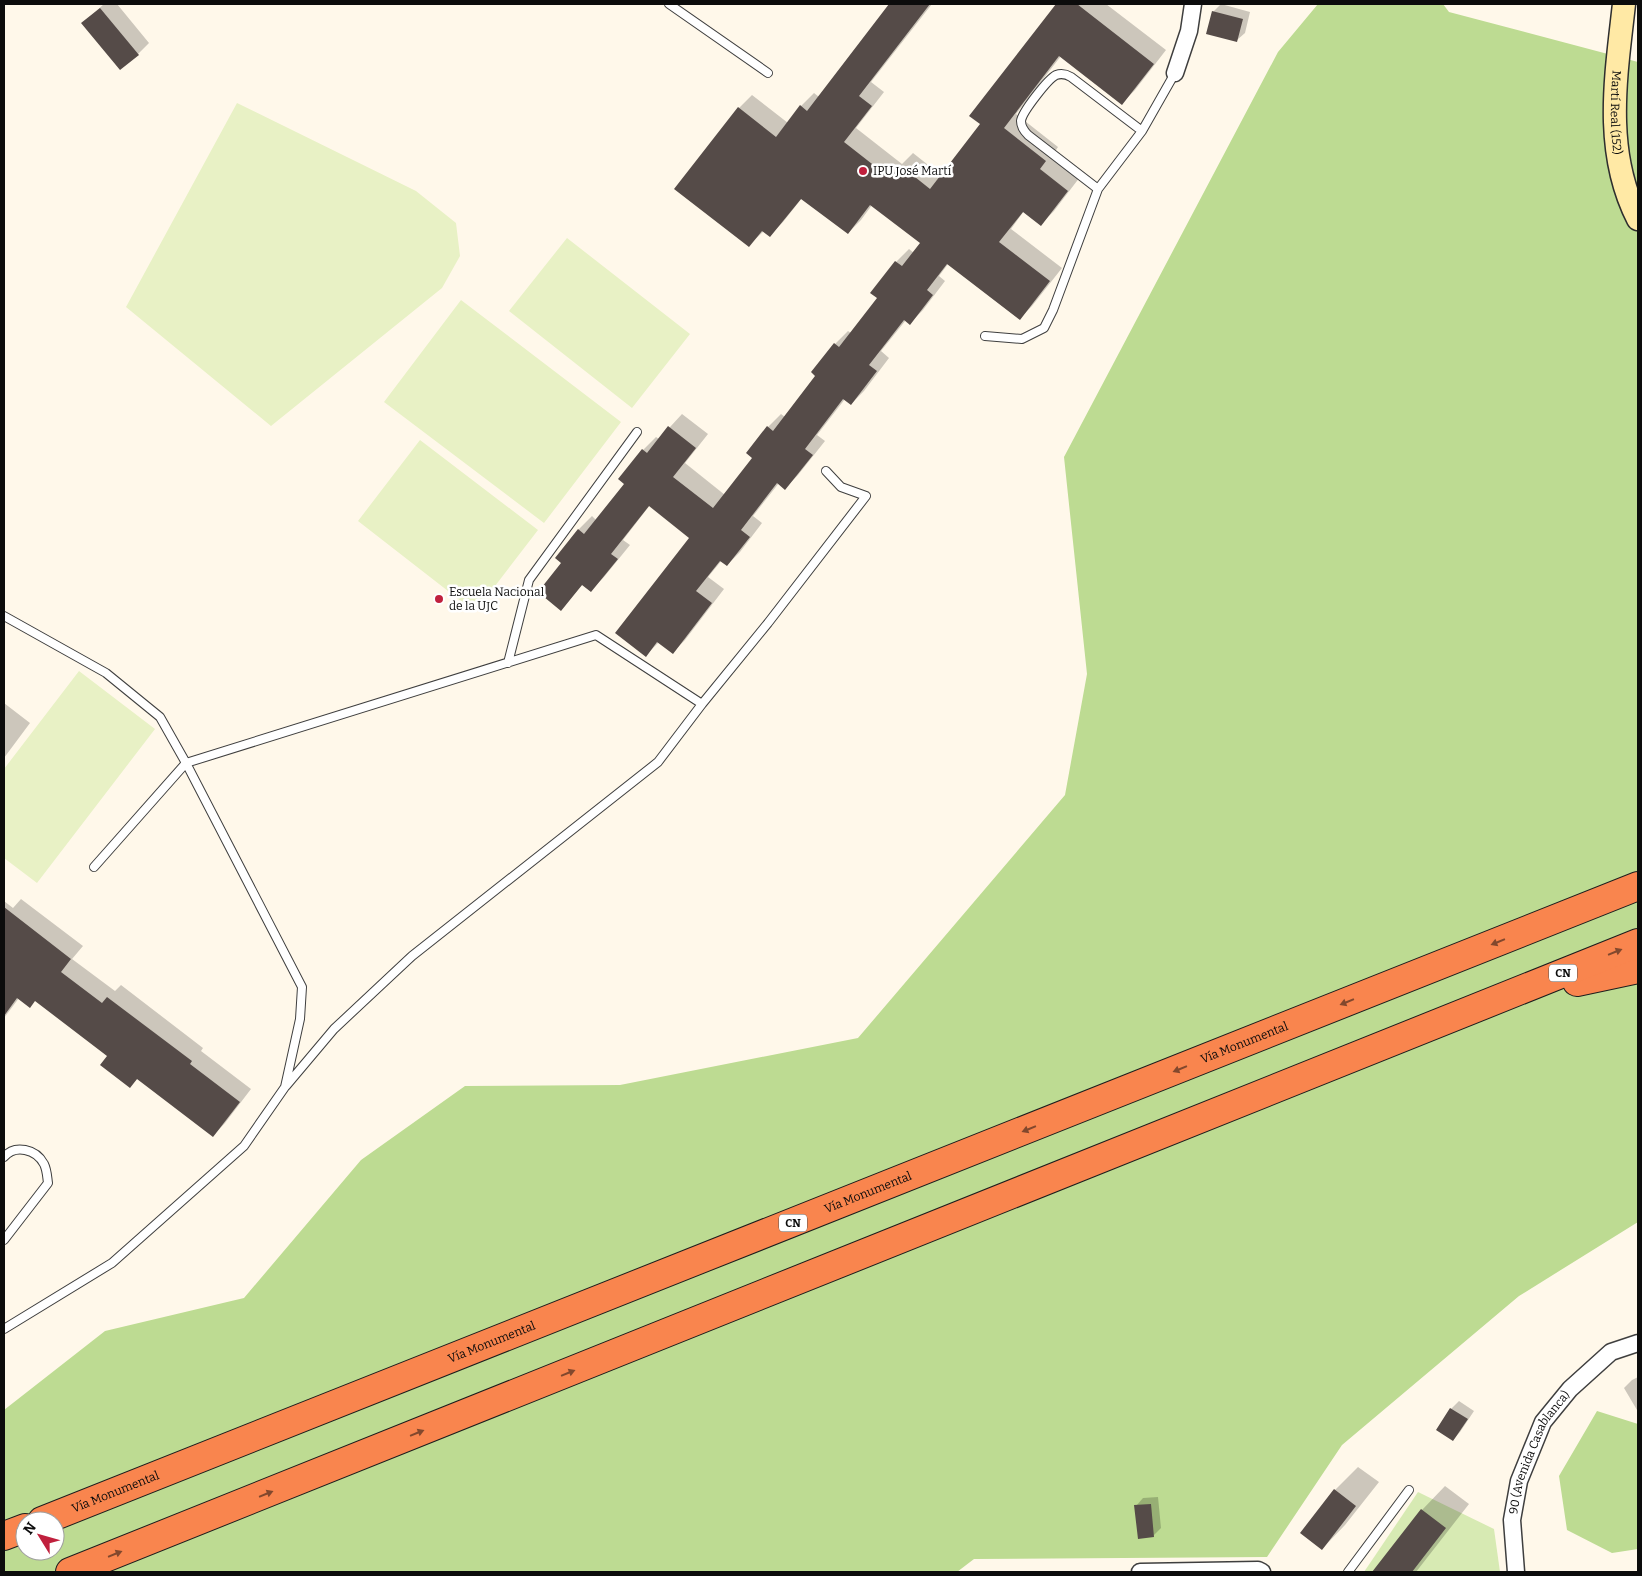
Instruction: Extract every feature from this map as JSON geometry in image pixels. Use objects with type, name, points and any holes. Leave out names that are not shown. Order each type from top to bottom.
[{"type":"highway","points":[[1543,924],[1638,868]]},
{"type":"highway","name":"Vía Monumental","points":[[65,1512],[1638,886]]},
{"type":"highway","name":"CN","points":[[70,1572],[1638,943]]},
{"type":"highway","points":[[1488,1004],[1609,974],[1638,969]]},
{"type":"main road","name":"Martí Real (152)","points":[[1624,4],[1615,84],[1614,131],[1620,171],[1638,219]]},
{"type":"street","points":[[1175,73],[1189,31],[1193,4]]},
{"type":"street","name":"90 (Avenida Casablanca)","points":[[1516,1572],[1512,1520],[1519,1481],[1543,1422],[1570,1389],[1611,1352],[1638,1343]]},
{"type":"street","points":[[1140,1572],[1258,1570],[1262,1572]]},
{"type":"lane","points":[[669,4],[768,74]]},
{"type":"lane","points":[[985,336],[1022,339],[1044,328],[1098,189],[1142,131],[1175,73]]},
{"type":"lane","points":[[1098,189],[1022,129],[1021,121],[1024,114],[1048,82],[1057,75],[1064,74],[1071,77],[1142,131]]},
{"type":"lane","points":[[508,663],[529,580],[637,432]]},
{"type":"lane","points":[[4,1329],[112,1263],[244,1146],[285,1087],[334,1030],[412,956],[658,762],[866,496],[842,487],[826,471]]},
{"type":"lane","points":[[4,616],[106,673],[160,718],[186,763],[302,987],[300,1019],[285,1087]]},
{"type":"lane","points":[[94,867],[186,763],[596,635],[702,704]]},
{"type":"lane","points":[[4,1157],[6,1154],[17,1149],[30,1151],[43,1161],[48,1183],[4,1240]]},
{"type":"lane","points":[[1348,1572],[1409,1490]]},
{"type":"green space","points":[[1318,4],[1443,4],[1449,12],[1638,62],[1638,1222],[1519,1296],[1342,1445],[1267,1557],[974,1559],[957,1572],[4,1572],[4,1410],[105,1331],[244,1298],[361,1160],[465,1086],[620,1085],[858,1038],[1065,795],[1087,674],[1064,457],[1278,52]]},
{"type":"green space","points":[[237,103],[416,191],[456,223],[460,256],[442,288],[271,426],[126,307]]},
{"type":"green space","points":[[567,238],[690,334],[632,408],[509,311]]},
{"type":"green space","points":[[461,300],[621,422],[544,523],[384,402]]},
{"type":"green space","points":[[420,440],[538,530],[475,612],[358,521]]},
{"type":"green space","points":[[79,671],[155,729],[37,883],[4,858],[4,769]]},
{"type":"green space","points":[[1597,1411],[1638,1424],[1638,1549],[1612,1553],[1567,1530],[1559,1476]]},
{"type":"green space","points":[[1418,1492],[1494,1529],[1500,1572],[1364,1572]]},
{"type":"building","points":[[889,4],[930,4],[859,96],[872,106],[844,142],[890,178],[900,165],[930,189],[980,124],[969,116],[1056,4],[1077,4],[1154,64],[1122,105],[1059,56],[1004,128],[1046,161],[1040,169],[1068,191],[1041,226],[1023,212],[999,242],[1050,281],[1020,320],[947,264],[927,290],[933,295],[910,325],[904,320],[869,365],[877,371],[851,405],[843,399],[805,449],[813,455],[785,490],[777,483],[741,530],[750,537],[727,566],[720,561],[696,591],[712,603],[673,654],[657,642],[646,657],[615,633],[689,538],[649,506],[611,554],[618,559],[591,592],[582,585],[561,611],[538,592],[561,563],[555,558],[578,529],[584,534],[624,484],[618,479],[642,449],[647,453],[668,426],[696,448],[673,477],[713,508],[752,458],[746,453],[767,426],[773,431],[815,376],[811,372],[834,343],[839,347],[877,298],[870,293],[895,261],[902,266],[920,243],[870,205],[848,234],[801,199],[770,237],[762,231],[749,247],[674,189],[738,107],[776,137],[800,105],[807,111]]},
{"type":"building","points":[[100,8],[139,55],[120,70],[81,23]]},
{"type":"building","points":[[1212,11],[1243,19],[1237,42],[1206,34]]},
{"type":"building","points":[[4,907],[71,959],[61,972],[102,1003],[107,997],[192,1061],[190,1064],[240,1102],[213,1137],[137,1079],[130,1088],[100,1065],[107,1056],[35,1001],[30,1008],[17,998],[4,1016]]},
{"type":"building","points":[[1450,1408],[1468,1419],[1453,1441],[1436,1430]]},
{"type":"building","points":[[1334,1489],[1356,1506],[1322,1550],[1300,1533]]},
{"type":"building","points":[[1151,1504],[1154,1537],[1138,1539],[1134,1505]]},
{"type":"building","points":[[1421,1509],[1446,1528],[1412,1572],[1372,1572]]},
{"type":"place","name":"IPU José Martí","points":[[863,171]]},
{"type":"place","name":"Escuela Nacional de la UJC","points":[[439,599]]}]
